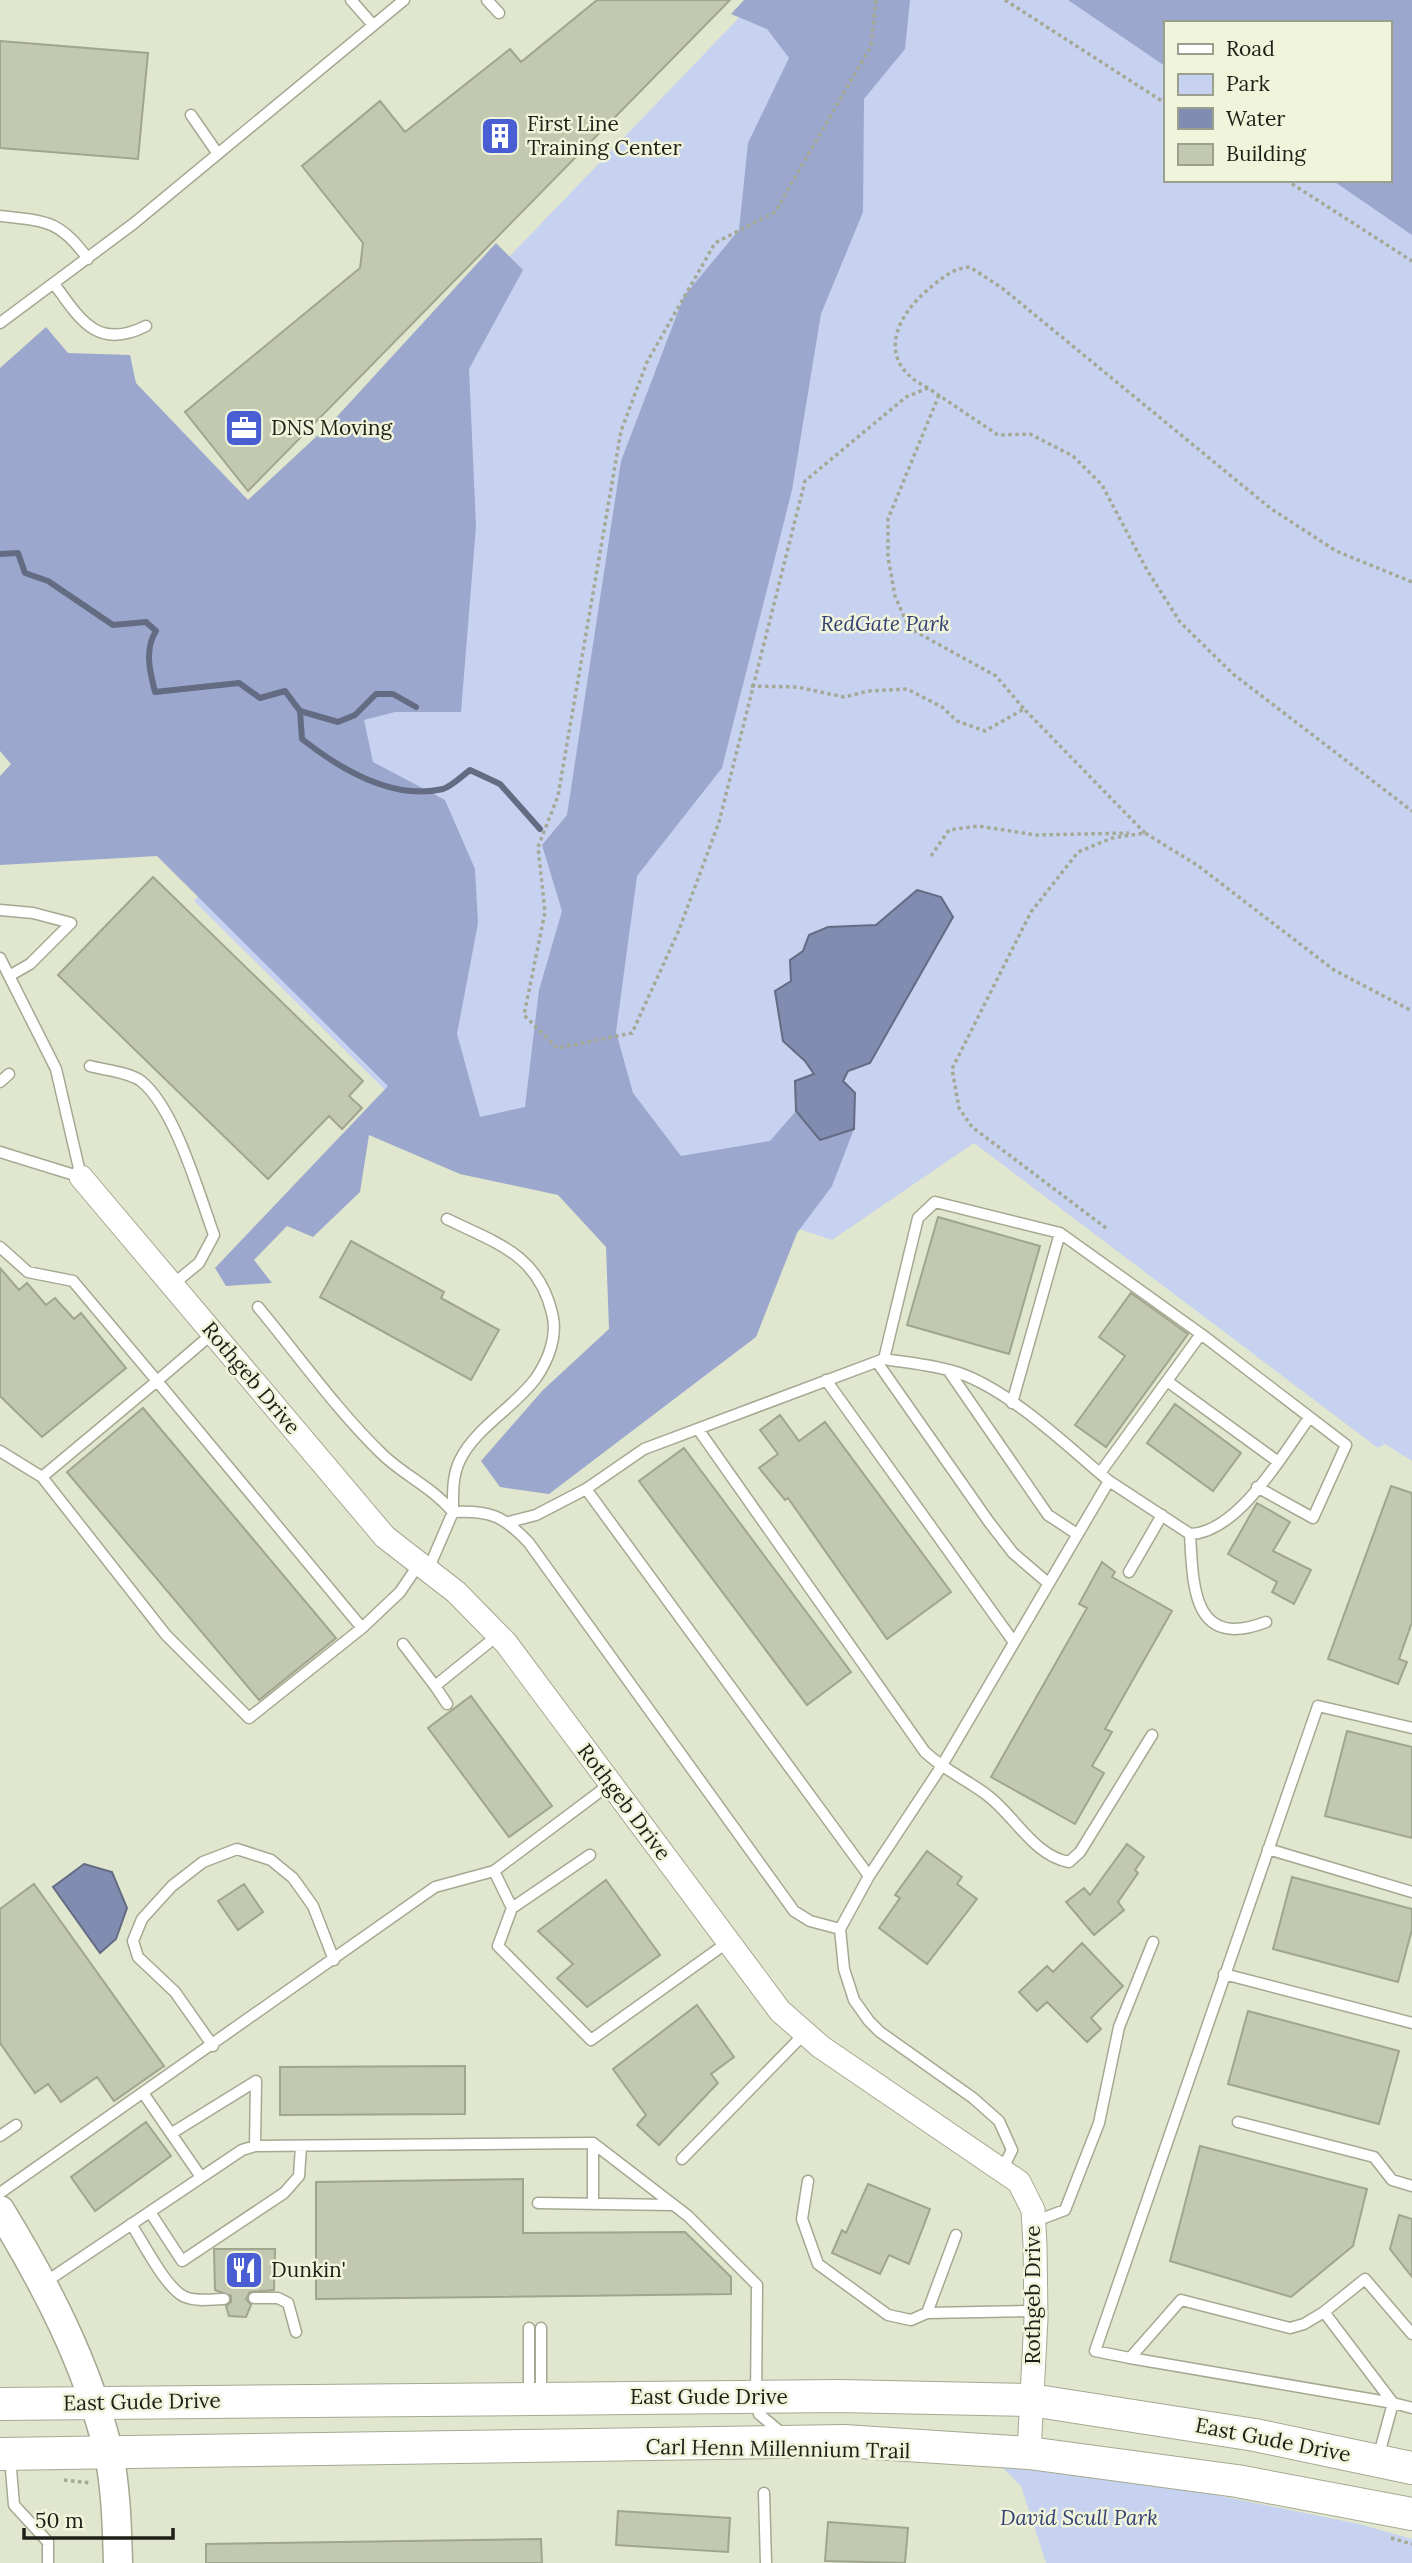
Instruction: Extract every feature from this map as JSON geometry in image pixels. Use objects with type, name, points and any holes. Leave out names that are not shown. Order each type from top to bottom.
[{"type":"main road","name":"East Gude Drive","points":[[0,2403],[756,2397],[1031,2400],[1255,2434],[1412,2468]]},
{"type":"main road","points":[[5,2454],[844,2441],[1029,2453],[1237,2481],[1412,2514]]},
{"type":"street","name":"Rothgeb Drive","points":[[81,1177],[385,1537],[456,1592],[498,1635],[780,2011],[805,2033],[1019,2182],[1033,2210],[1034,2222],[1036,2311],[1029,2453]]},
{"type":"street","points":[[0,2210],[42,2284],[75,2351],[94,2402],[108,2453],[118,2563]]},
{"type":"lane","points":[[351,0],[373,25]]},
{"type":"lane","points":[[0,323],[88,259],[404,0]]},
{"type":"lane","points":[[488,0],[499,13]]},
{"type":"lane","points":[[191,115],[218,154]]},
{"type":"lane","points":[[0,216],[33,219],[59,227],[71,236],[88,259]]},
{"type":"lane","points":[[55,285],[85,324],[96,331],[108,335],[129,335],[146,326]]},
{"type":"lane","points":[[0,910],[33,913],[71,923],[30,964],[9,976]]},
{"type":"lane","points":[[0,958],[56,1069],[81,1177]]},
{"type":"lane","points":[[90,1066],[139,1079],[155,1096],[191,1172],[214,1235],[199,1263],[172,1284]]},
{"type":"lane","points":[[0,1082],[9,1074]]},
{"type":"lane","points":[[0,1152],[81,1177]]},
{"type":"lane","points":[[1048,1583],[1013,1553],[989,1522],[880,1361],[918,1218],[923,1210],[935,1202],[1060,1233],[1201,1334],[1346,1445],[1313,1518],[1257,1487]]},
{"type":"lane","points":[[0,1451],[42,1477],[166,1634],[249,1718],[362,1628],[424,1567],[453,1512],[454,1477],[461,1458],[536,1378],[547,1357],[556,1328],[539,1275],[510,1250],[447,1219]]},
{"type":"lane","points":[[1012,1404],[1060,1233]]},
{"type":"lane","points":[[0,1247],[28,1272],[73,1281],[362,1628]]},
{"type":"lane","points":[[258,1307],[382,1454],[408,1476],[437,1493],[453,1512]]},
{"type":"lane","points":[[42,1477],[213,1333]]},
{"type":"lane","points":[[1002,2170],[1012,2150],[999,2121],[973,2098],[880,2032],[854,2000],[844,1969],[840,1930],[869,1876],[941,1767],[1077,1534],[1105,1477],[1201,1334]]},
{"type":"lane","points":[[509,1522],[536,1515],[586,1489],[644,1449],[880,1361],[961,1374],[1012,1404],[1105,1477],[1190,1534],[1205,1534],[1228,1521],[1309,1418]]},
{"type":"lane","points":[[948,1370],[1048,1516],[1077,1534]]},
{"type":"lane","points":[[826,1380],[1013,1641]]},
{"type":"lane","points":[[1167,1381],[1277,1461]]},
{"type":"lane","points":[[698,1429],[925,1752],[941,1767],[988,1795],[1053,1860],[1069,1863],[1080,1852],[1152,1735]]},
{"type":"lane","points":[[586,1489],[869,1876]]},
{"type":"lane","points":[[453,1512],[480,1511],[509,1522],[529,1543],[788,1904],[810,1921],[840,1930]]},
{"type":"lane","points":[[1129,1572],[1162,1516]]},
{"type":"lane","points":[[1190,1534],[1198,1606],[1211,1622],[1225,1630],[1244,1630],[1266,1622]]},
{"type":"lane","points":[[435,1686],[498,1635]]},
{"type":"lane","points":[[403,1644],[447,1703]]},
{"type":"lane","points":[[1412,1728],[1318,1706],[1095,2351],[1412,2408]]},
{"type":"lane","points":[[0,2193],[435,1888],[494,1871],[610,1784]]},
{"type":"lane","points":[[213,2046],[175,1992],[138,1957],[133,1941],[142,1919],[172,1886],[203,1862],[237,1849],[271,1860],[293,1878],[313,1906],[334,1960]]},
{"type":"lane","points":[[1268,1849],[1412,1892]]},
{"type":"lane","points":[[590,1854],[512,1908],[498,1946],[591,2040],[728,1942]]},
{"type":"lane","points":[[494,1871],[512,1908]]},
{"type":"lane","points":[[1034,2222],[1065,2210],[1099,2123],[1119,2027],[1153,1942]]},
{"type":"lane","points":[[1224,1974],[1412,2023]]},
{"type":"lane","points":[[682,2159],[805,2033]]},
{"type":"lane","points":[[172,2133],[256,2081],[255,2146]]},
{"type":"lane","points":[[143,2093],[201,2177]]},
{"type":"lane","points":[[1238,2122],[1374,2157],[1392,2180],[1412,2186]]},
{"type":"lane","points":[[0,2136],[16,2125]]},
{"type":"lane","points":[[593,2143],[593,2203]]},
{"type":"lane","points":[[42,2284],[242,2150],[255,2146],[593,2143],[688,2216],[757,2285],[756,2397],[759,2414],[796,2442]]},
{"type":"lane","points":[[150,2212],[182,2261],[284,2193],[299,2176],[301,2146]]},
{"type":"lane","points":[[808,2181],[802,2220],[818,2264],[888,2315],[911,2320],[927,2312],[1036,2311]]},
{"type":"lane","points":[[538,2203],[673,2205]]},
{"type":"lane","points":[[131,2224],[169,2284],[182,2296],[195,2300],[224,2299]]},
{"type":"lane","points":[[927,2312],[956,2235]]},
{"type":"lane","points":[[1130,2358],[1181,2300],[1290,2328],[1304,2324],[1324,2312],[1365,2278],[1412,2334]]},
{"type":"lane","points":[[254,2298],[278,2298],[288,2304],[296,2332]]},
{"type":"lane","points":[[1324,2312],[1393,2403]]},
{"type":"lane","points":[[529,2328],[535,2399]]},
{"type":"lane","points":[[535,2399],[541,2328]]},
{"type":"lane","points":[[1378,2461],[1393,2403]]},
{"type":"lane","points":[[5,2454],[14,2505],[48,2542],[48,2563]]},
{"type":"lane","points":[[764,2493],[766,2563]]},
{"type":"lane","points":[[0,2505],[14,2505]]},
{"type":"path","points":[[876,0],[871,46],[775,212],[715,243],[647,362],[621,431],[558,796],[538,847],[545,912],[524,1015],[556,1048],[632,1033],[680,930],[719,822],[751,686],[805,481],[906,397],[928,388]]},
{"type":"path","points":[[1005,0],[1164,102]]},
{"type":"path","points":[[1289,182],[1412,261]]},
{"type":"path","points":[[1412,582],[1336,551],[1270,508],[1002,288],[970,267],[947,274],[901,316],[896,332],[899,359],[911,377],[998,435],[1030,434],[1073,456],[1102,485],[1147,570],[1180,622],[1233,674],[1412,811]]},
{"type":"path","points":[[939,396],[888,519],[888,557],[895,597],[909,628],[996,676],[1024,709],[1145,833],[1197,865],[1334,970],[1412,1011]]},
{"type":"path","points":[[751,686],[797,687],[844,697],[869,691],[906,689],[942,707],[957,722],[985,731],[1024,709]]},
{"type":"path","points":[[931,856],[949,831],[978,826],[1036,835],[1145,833]]},
{"type":"path","points":[[1106,1228],[972,1127],[959,1108],[952,1069],[1031,912],[1078,852],[1112,838],[1145,833]]},
{"type":"path","points":[[1389,2538],[1412,2543]]},
{"type":"green space","name":"RedGate Park","points":[[756,0],[1412,0],[1412,1461],[1385,1444],[1378,1448],[974,1143],[832,1240],[384,1089],[194,901],[242,851],[86,697]]},
{"type":"green space","name":"David Scull Park","points":[[1003,2468],[1122,2476],[1359,2524],[1412,2539],[1412,2563],[1046,2563],[1021,2486]]},
{"type":"shaded area","points":[[744,0],[910,0],[905,49],[864,99],[863,212],[821,314],[792,490],[722,768],[637,876],[616,1032],[633,1093],[681,1156],[770,1141],[796,1111],[820,1140],[854,1129],[832,1186],[797,1233],[756,1337],[549,1494],[500,1487],[481,1461],[543,1390],[609,1329],[606,1247],[558,1195],[460,1174],[369,1135],[360,1192],[313,1237],[287,1226],[254,1260],[272,1283],[226,1286],[215,1268],[388,1086],[157,856],[0,865],[0,776],[11,764],[0,751],[0,368],[46,327],[68,353],[130,355],[136,383],[248,500],[332,422],[496,243],[523,270],[469,369],[476,526],[461,712],[395,712],[364,720],[373,762],[445,800],[475,869],[478,923],[457,1034],[480,1117],[525,1107],[539,990],[562,911],[542,845],[567,815],[621,461],[684,296],[739,230],[748,143],[789,58],[767,29],[731,14]]},
{"type":"shaded area","points":[[1068,0],[1412,0],[1412,235],[1335,182],[1391,182],[1391,21],[1164,21],[1164,65]]},
{"type":"water","points":[[917,890],[941,897],[953,917],[870,1063],[848,1071],[843,1081],[855,1093],[854,1129],[820,1140],[796,1111],[795,1081],[814,1074],[805,1061],[783,1041],[775,991],[791,981],[790,960],[803,951],[809,935],[828,927],[876,925]]},
{"type":"water","points":[[84,1864],[112,1872],[127,1908],[116,1939],[100,1953],[53,1887]]},
{"type":"building","points":[[597,0],[730,0],[248,491],[185,412],[360,268],[363,243],[302,166],[380,101],[405,132],[510,49],[521,62]]},
{"type":"building","points":[[0,41],[148,53],[138,159],[0,148]]},
{"type":"building","points":[[153,877],[363,1081],[349,1096],[362,1108],[342,1129],[329,1116],[268,1179],[58,975]]},
{"type":"building","points":[[938,1217],[1040,1246],[1009,1354],[907,1325]]},
{"type":"building","points":[[351,1241],[444,1292],[441,1298],[499,1330],[471,1380],[320,1297]]},
{"type":"building","points":[[0,1268],[19,1290],[27,1283],[46,1305],[55,1298],[74,1319],[81,1313],[126,1368],[42,1437],[0,1396]]},
{"type":"building","points":[[1131,1293],[1188,1334],[1106,1447],[1075,1425],[1125,1356],[1099,1337]]},
{"type":"building","points":[[1175,1404],[1241,1453],[1213,1491],[1147,1443]]},
{"type":"building","points":[[143,1408],[336,1638],[259,1700],[67,1472]]},
{"type":"building","points":[[780,1415],[799,1441],[825,1422],[951,1592],[887,1639],[788,1498],[785,1500],[759,1468],[778,1454],[760,1430]]},
{"type":"building","points":[[684,1448],[851,1672],[807,1705],[639,1481]]},
{"type":"building","points":[[1391,1486],[1412,1493],[1412,1622],[1399,1659],[1407,1662],[1398,1684],[1328,1659]]},
{"type":"building","points":[[1257,1503],[1290,1522],[1273,1551],[1311,1570],[1294,1604],[1272,1592],[1277,1582],[1228,1554]]},
{"type":"building","points":[[1102,1562],[1115,1572],[1112,1577],[1172,1611],[1105,1729],[1112,1732],[1092,1766],[1104,1773],[1075,1824],[991,1777],[1087,1608],[1079,1604]]},
{"type":"building","points":[[471,1696],[552,1806],[509,1837],[428,1728]]},
{"type":"building","points":[[1347,1731],[1412,1747],[1412,1838],[1325,1816]]},
{"type":"building","points":[[1127,1844],[1144,1857],[1135,1870],[1138,1873],[1118,1902],[1124,1910],[1094,1935],[1066,1902],[1084,1888],[1090,1895]]},
{"type":"building","points":[[927,1851],[962,1877],[957,1884],[977,1899],[927,1964],[879,1928],[900,1898],[895,1895]]},
{"type":"building","points":[[1292,1877],[1412,1909],[1412,1929],[1398,1982],[1273,1949]]},
{"type":"building","points":[[606,1880],[660,1955],[587,2007],[557,1978],[573,1964],[538,1931]]},
{"type":"building","points":[[34,1884],[164,2066],[114,2101],[97,2077],[61,2102],[48,2084],[35,2093],[0,2043],[0,1909]]},
{"type":"building","points":[[244,1884],[263,1912],[238,1930],[218,1901]]},
{"type":"building","points":[[1082,1943],[1123,1986],[1091,2018],[1101,2029],[1087,2042],[1047,2002],[1037,2011],[1019,1992],[1047,1966],[1053,1972]]},
{"type":"building","points":[[697,2005],[734,2057],[711,2074],[718,2083],[659,2145],[637,2125],[646,2115],[613,2069]]},
{"type":"building","points":[[1248,2011],[1399,2051],[1379,2124],[1228,2084]]},
{"type":"building","points":[[465,2066],[465,2114],[280,2115],[280,2067]]},
{"type":"building","points":[[146,2122],[171,2156],[95,2211],[71,2177]]},
{"type":"building","points":[[1200,2146],[1367,2189],[1353,2246],[1291,2297],[1170,2261]]},
{"type":"building","points":[[523,2179],[523,2233],[685,2232],[731,2277],[731,2294],[316,2299],[316,2182]]},
{"type":"building","points":[[868,2184],[930,2209],[909,2264],[889,2255],[880,2274],[832,2253],[842,2230],[846,2233]]},
{"type":"building","points":[[1399,2215],[1412,2219],[1412,2277],[1390,2249]]},
{"type":"building","name":"Dunkin'","points":[[214,2249],[275,2249],[274,2290],[250,2292],[246,2299],[251,2305],[246,2317],[229,2316],[226,2306],[231,2302],[231,2296],[215,2290]]},
{"type":"building","points":[[618,2511],[730,2518],[728,2552],[616,2545]]},
{"type":"building","points":[[828,2522],[908,2528],[905,2563],[825,2561]]},
{"type":"building","points":[[541,2539],[542,2563],[206,2563],[206,2544]]},
{"type":"waterway","points":[[0,554],[18,553],[25,573],[48,581],[113,625],[146,622],[156,631],[149,653],[155,692],[239,683],[260,698],[285,691],[300,711],[302,739],[350,771],[386,786],[424,792],[446,788],[470,770],[500,784],[540,829]]},
{"type":"waterway","points":[[300,711],[338,722],[355,715],[376,694],[393,694],[416,707]]},
{"type":"place","name":"First Line Training Center","points":[[500,136]]},
{"type":"place","name":"DNS Moving","points":[[244,428]]},
{"type":"place","name":"Dunkin'","points":[[244,2270]]}]
